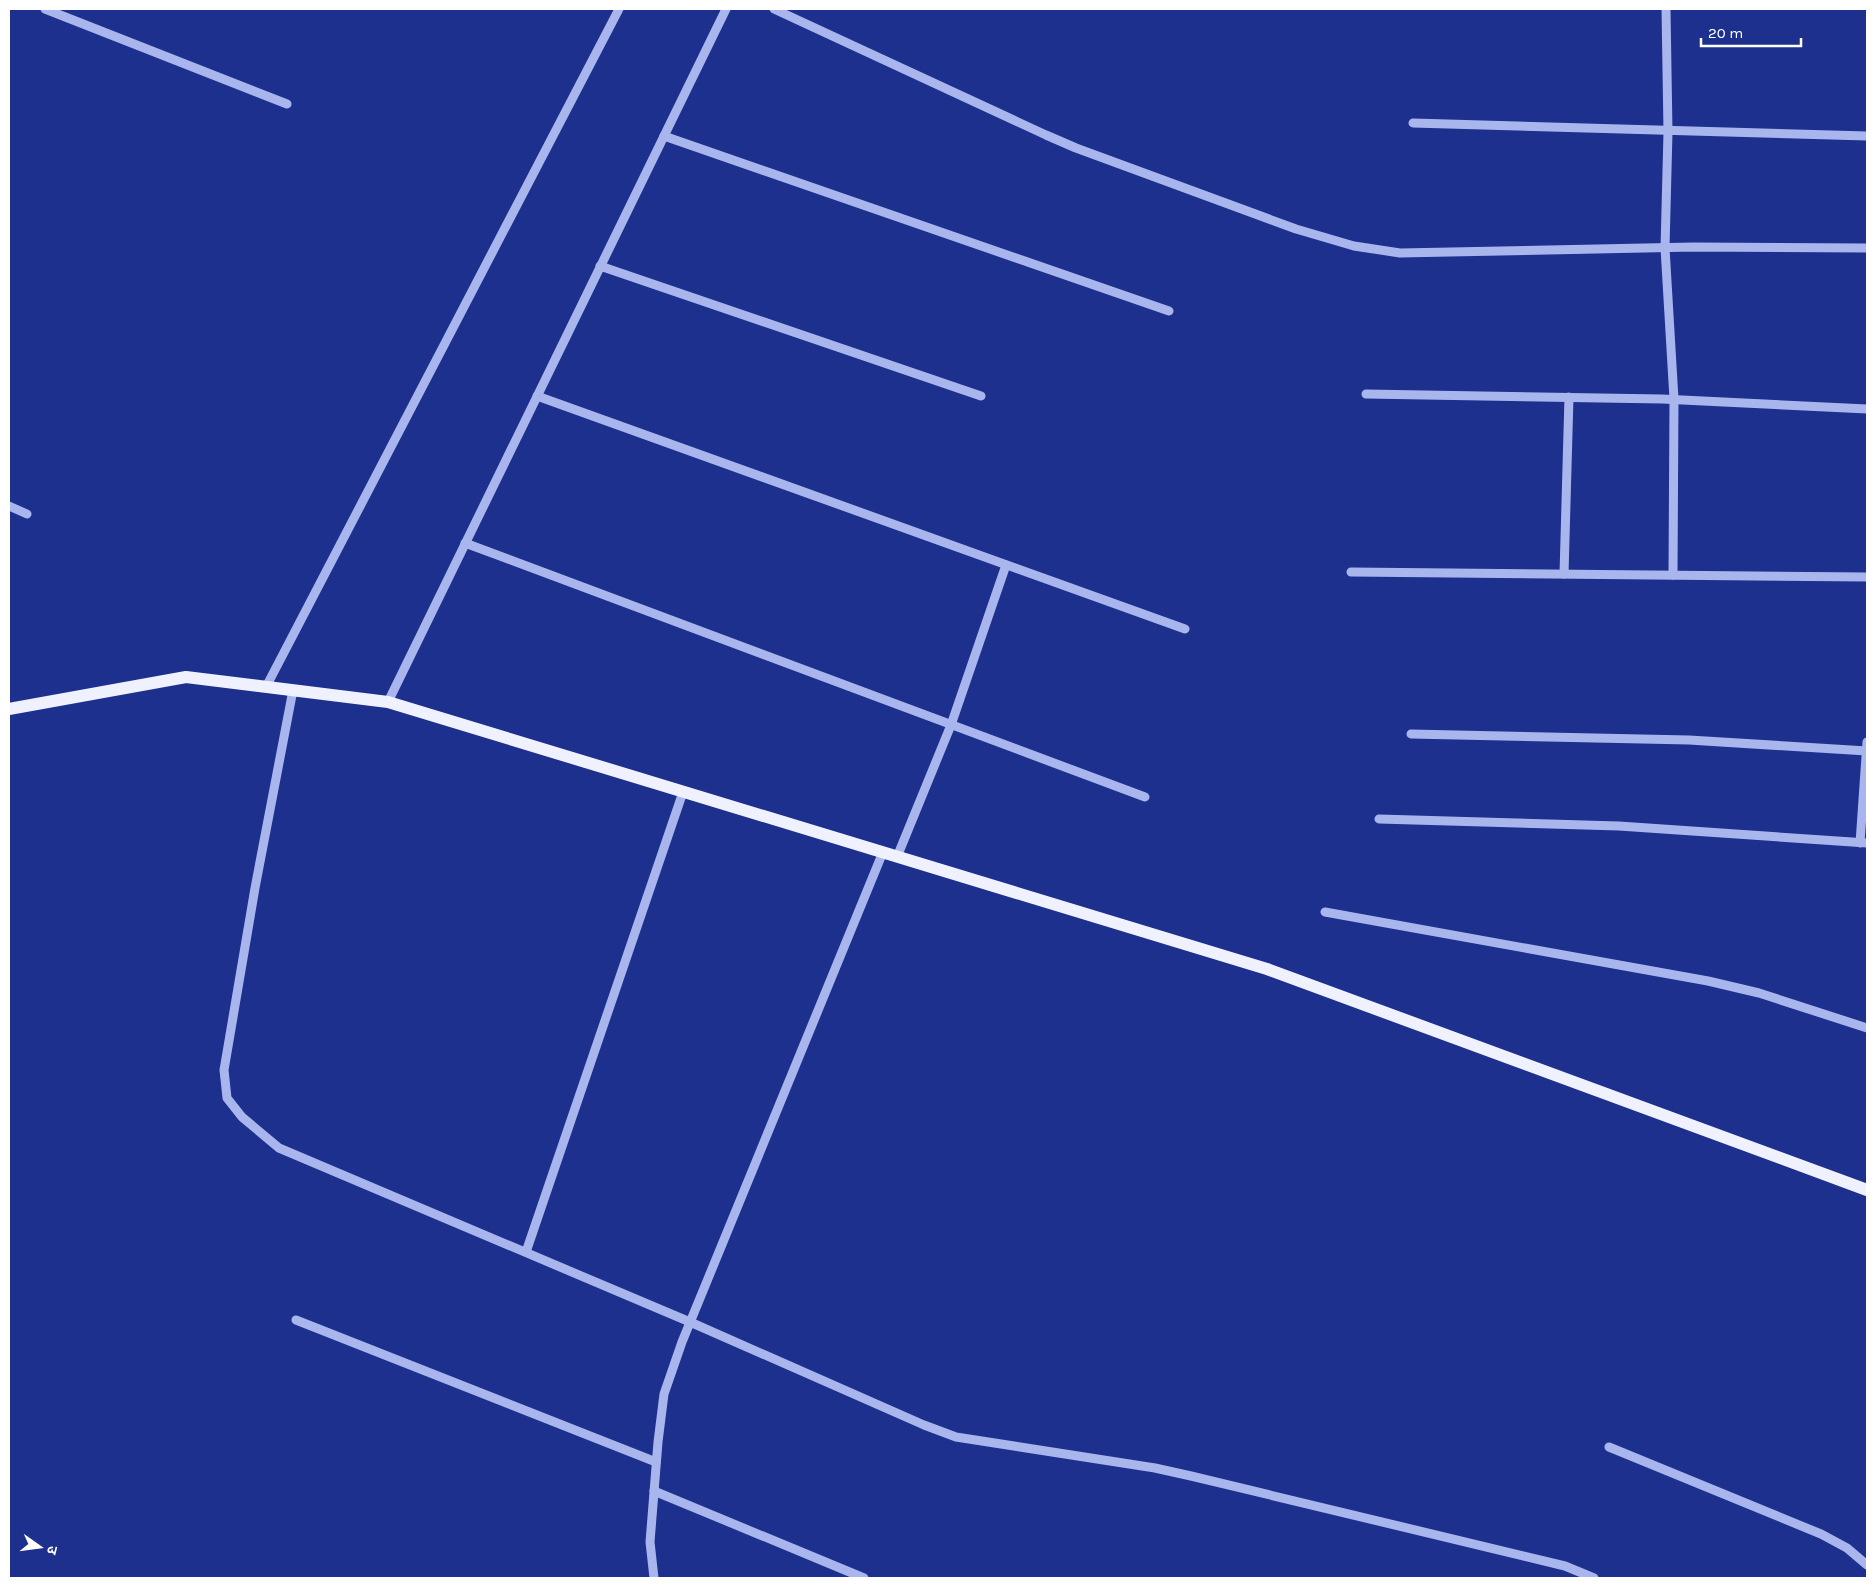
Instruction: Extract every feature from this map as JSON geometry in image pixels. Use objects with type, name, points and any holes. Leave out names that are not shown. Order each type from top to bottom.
[{"type":"main road","points":[[9,709],[186,677],[388,702],[1267,969],[1867,1190]]},
{"type":"street","points":[[46,9],[287,104]]},
{"type":"street","points":[[266,687],[619,9]]},
{"type":"street","points":[[388,702],[726,9]]},
{"type":"street","points":[[774,9],[1046,136],[1296,229],[1354,246],[1400,253],[1665,248],[1867,248]]},
{"type":"street","points":[[1666,9],[1668,132],[1665,248],[1674,399],[1673,575]]},
{"type":"street","points":[[1413,123],[1668,132],[1867,136]]},
{"type":"street","points":[[664,136],[1169,311]]},
{"type":"street","points":[[600,266],[981,396]]},
{"type":"street","points":[[1366,394],[1674,399],[1867,409]]},
{"type":"street","points":[[537,396],[1185,629]]},
{"type":"street","points":[[1564,574],[1569,397]]},
{"type":"street","points":[[9,506],[27,514]]},
{"type":"street","points":[[465,543],[1145,797]]},
{"type":"street","points":[[897,857],[951,724],[1006,565]]},
{"type":"street","points":[[1351,572],[1867,577]]},
{"type":"street","points":[[292,690],[255,888],[224,1070],[227,1098],[242,1117],[279,1148],[690,1322],[956,1438],[1164,1470],[1565,1566],[1594,1578]]},
{"type":"street","points":[[1411,734],[1689,740],[1867,751]]},
{"type":"street","points":[[1379,819],[1619,826],[1864,843],[1867,742]]},
{"type":"street","points":[[526,1252],[683,792]]},
{"type":"street","points":[[654,1578],[650,1542],[656,1462],[664,1394],[690,1322],[883,852]]},
{"type":"street","points":[[1325,912],[1708,981],[1759,993],[1867,1028]]},
{"type":"street","points":[[296,1320],[656,1462]]},
{"type":"street","points":[[1609,1447],[1821,1534],[1847,1548],[1867,1566]]},
{"type":"street","points":[[654,1492],[864,1578]]}]
